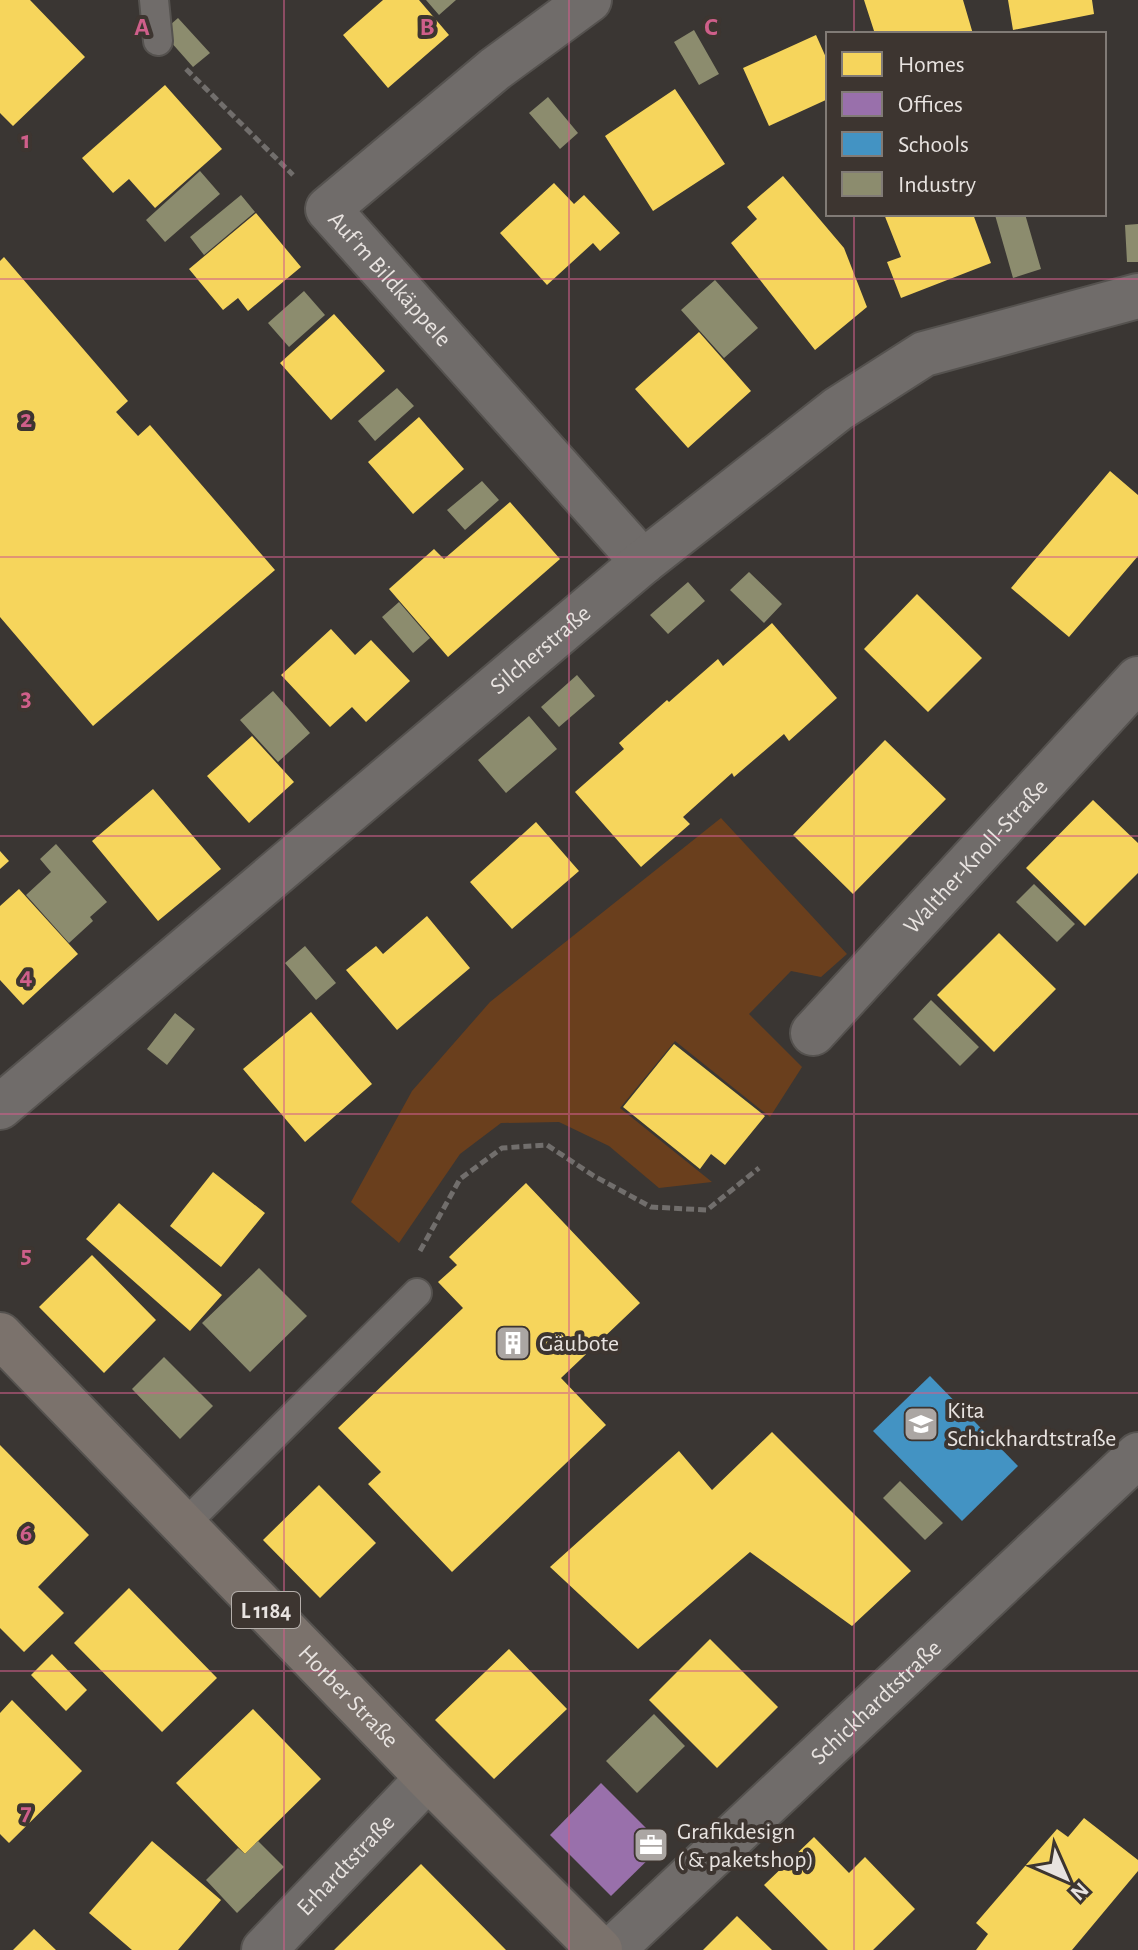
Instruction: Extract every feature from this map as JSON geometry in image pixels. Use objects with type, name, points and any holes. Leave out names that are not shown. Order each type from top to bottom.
[{"type":"main road","name":"Horber Straße","points":[[0,1335],[428,1778],[600,1950]]},
{"type":"street","name":"Auf'm Bildkäppele","points":[[589,0],[495,69],[328,209],[643,562]]},
{"type":"street","name":"Silcherstraße","points":[[0,1107],[643,562],[838,409],[924,354],[1138,296]]},
{"type":"street","name":"Walther-Knoll-Straße","points":[[813,1033],[1138,679]]},
{"type":"street","name":"Schickhardtstraße","points":[[612,1950],[1138,1455]]},
{"type":"street","name":"Erhardtstraße","points":[[264,1950],[428,1778]]},
{"type":"lane","points":[[154,0],[158,41]]},
{"type":"lane","points":[[184,1525],[417,1293]]},
{"type":"path","points":[[158,41],[328,209]]},
{"type":"path","points":[[417,1293],[419,1254],[460,1179],[502,1148],[547,1145],[594,1176],[651,1207],[707,1210],[759,1168]]},
{"type":"shaded area","points":[[721,818],[847,954],[821,977],[791,971],[749,1014],[802,1067],[770,1117],[675,1041],[620,1108],[712,1182],[659,1188],[609,1146],[559,1122],[501,1123],[460,1154],[399,1243],[351,1202],[412,1091],[490,1002]]},
{"type":"building: Homes","points":[[0,0],[30,0],[85,57],[13,126],[0,113]]},
{"type":"building: Homes","points":[[383,0],[419,0],[449,35],[388,88],[343,35]]},
{"type":"building: Homes","points":[[864,0],[963,0],[972,32],[874,32]]},
{"type":"building: Homes","points":[[1008,0],[1092,0],[1094,14],[1013,30]]},
{"type":"building: Homes","points":[[816,35],[826,58],[826,100],[769,126],[743,68]]},
{"type":"building: Homes","points":[[165,85],[222,149],[155,208],[129,179],[113,193],[82,158]]},
{"type":"building: Homes","points":[[675,89],[725,164],[653,211],[605,136]]},
{"type":"building: Homes","points":[[783,176],[844,248],[867,307],[815,350],[731,243],[757,219],[747,207]]},
{"type":"building: Homes","points":[[554,183],[574,204],[584,195],[620,233],[600,251],[593,243],[547,285],[500,233]]},
{"type":"building: Homes","points":[[256,213],[301,267],[248,311],[238,298],[223,310],[189,269]]},
{"type":"building: Homes","points":[[885,216],[974,216],[991,263],[901,298],[887,262],[901,257]]},
{"type":"building: Homes","points":[[4,257],[128,401],[116,412],[138,436],[150,425],[275,570],[93,726],[0,617],[0,261]]},
{"type":"building: Homes","points":[[334,314],[385,371],[331,420],[280,363]]},
{"type":"building: Homes","points":[[699,332],[751,391],[688,448],[635,389]]},
{"type":"building: Homes","points":[[419,417],[464,469],[413,514],[368,462]]},
{"type":"building: Homes","points":[[1110,471],[1138,495],[1138,556],[1069,637],[1011,588]]},
{"type":"building: Homes","points":[[510,502],[560,559],[448,657],[389,589],[434,549],[444,559]]},
{"type":"building: Homes","points":[[917,594],[982,658],[928,712],[864,649]]},
{"type":"building: Homes","points":[[772,623],[837,698],[789,741],[784,734],[734,777],[732,773],[683,817],[690,824],[641,867],[575,792],[624,749],[619,743],[667,700],[669,702],[718,659],[723,666]]},
{"type":"building: Homes","points":[[331,629],[355,655],[371,640],[410,681],[366,722],[352,707],[330,727],[281,675]]},
{"type":"building: Homes","points":[[252,736],[294,782],[249,823],[207,776]]},
{"type":"building: Homes","points":[[885,740],[946,799],[853,894],[793,835]]},
{"type":"building: Homes","points":[[153,789],[221,869],[158,921],[92,841]]},
{"type":"building: Homes","points":[[1093,800],[1138,843],[1138,873],[1085,926],[1026,868]]},
{"type":"building: Homes","points":[[536,822],[579,871],[512,929],[470,882]]},
{"type":"building: Homes","points":[[0,851],[9,861],[0,869]]},
{"type":"building: Homes","points":[[19,889],[78,954],[23,1005],[0,980],[0,906]]},
{"type":"building: Homes","points":[[427,916],[470,968],[397,1030],[346,970],[376,946],[383,954]]},
{"type":"building: Homes","points":[[999,933],[1056,989],[994,1052],[937,995]]},
{"type":"building: Homes","points":[[311,1012],[372,1084],[305,1142],[243,1069]]},
{"type":"building: Homes","points":[[674,1044],[765,1116],[725,1165],[711,1154],[700,1169],[623,1107]]},
{"type":"building: Homes","points":[[213,1172],[265,1213],[221,1267],[170,1226]]},
{"type":"building: Homes","name":"Gäubote","points":[[526,1183],[640,1303],[561,1378],[606,1425],[452,1572],[368,1484],[381,1472],[338,1428],[463,1308],[438,1282],[457,1265],[449,1257]]},
{"type":"building: Homes","points":[[119,1203],[222,1295],[190,1331],[86,1239]]},
{"type":"building: Homes","points":[[92,1255],[156,1320],[104,1373],[39,1307]]},
{"type":"building: Homes","points":[[772,1432],[911,1571],[852,1626],[750,1552],[638,1649],[550,1567],[679,1451],[712,1490]]},
{"type":"building: Homes","points":[[0,1445],[89,1535],[38,1587],[64,1613],[24,1652],[0,1628]]},
{"type":"building: Homes","points":[[319,1485],[376,1543],[320,1598],[263,1540]]},
{"type":"building: Homes","points":[[129,1588],[217,1678],[162,1732],[74,1643]]},
{"type":"building: Homes","points":[[710,1639],[778,1707],[717,1768],[649,1700]]},
{"type":"building: Homes","points":[[509,1649],[567,1709],[494,1779],[435,1720]]},
{"type":"building: Homes","points":[[52,1654],[87,1690],[66,1711],[31,1675]]},
{"type":"building: Homes","points":[[12,1700],[82,1771],[9,1843],[0,1834],[0,1713]]},
{"type":"building: Homes","points":[[253,1709],[321,1779],[245,1854],[176,1783]]},
{"type":"building: Homes","points":[[1084,1818],[1138,1860],[1138,1871],[1072,1950],[976,1950],[988,1934],[976,1923],[1057,1829],[1068,1837]]},
{"type":"building: Homes","points":[[814,1837],[849,1873],[865,1857],[915,1909],[873,1950],[828,1950],[764,1885]]},
{"type":"building: Homes","points":[[152,1841],[221,1900],[178,1950],[132,1950],[89,1913]]},
{"type":"building: Homes","points":[[421,1864],[506,1950],[334,1950]]},
{"type":"building: Homes","points":[[737,1916],[772,1950],[703,1950]]},
{"type":"building: Homes","points":[[34,1929],[56,1950],[13,1950]]},
{"type":"building: Offices","points":[[601,1783],[663,1845],[611,1896],[550,1835]]},
{"type":"building: Schools","points":[[930,1376],[1018,1466],[962,1521],[873,1431]]},
{"type":"building: Industry","points":[[426,0],[456,0],[439,15]]},
{"type":"building: Industry","points":[[178,18],[210,53],[193,67],[162,32]]},
{"type":"building: Industry","points":[[694,30],[719,74],[699,85],[674,42]]},
{"type":"building: Industry","points":[[548,97],[578,133],[560,149],[529,113]]},
{"type":"building: Industry","points":[[200,171],[220,194],[165,242],[146,220]]},
{"type":"building: Industry","points":[[241,195],[255,212],[204,255],[190,237]]},
{"type":"building: Industry","points":[[995,216],[1026,216],[1041,269],[1013,278]]},
{"type":"building: Industry","points":[[1138,224],[1138,262],[1127,262],[1125,225]]},
{"type":"building: Industry","points":[[715,280],[758,328],[724,358],[681,310]]},
{"type":"building: Industry","points":[[304,291],[325,315],[289,347],[268,323]]},
{"type":"building: Industry","points":[[397,388],[414,406],[375,441],[358,421]]},
{"type":"building: Industry","points":[[482,481],[499,500],[465,530],[447,510]]},
{"type":"building: Industry","points":[[749,572],[782,604],[764,623],[730,590]]},
{"type":"building: Industry","points":[[688,582],[705,601],[668,634],[650,615]]},
{"type":"building: Industry","points":[[399,602],[430,638],[413,653],[382,617]]},
{"type":"building: Industry","points":[[577,675],[595,696],[559,727],[541,707]]},
{"type":"building: Industry","points":[[273,691],[310,733],[278,762],[240,720]]},
{"type":"building: Industry","points":[[529,716],[557,749],[506,793],[478,760]]},
{"type":"building: Industry","points":[[56,844],[107,902],[90,917],[93,921],[69,943],[26,895],[51,872],[40,859]]},
{"type":"building: Industry","points":[[1034,884],[1075,924],[1057,942],[1016,902]]},
{"type":"building: Industry","points":[[305,946],[336,983],[316,1000],[285,963]]},
{"type":"building: Industry","points":[[931,1000],[979,1047],[960,1066],[913,1019]]},
{"type":"building: Industry","points":[[175,1013],[195,1029],[167,1065],[147,1049]]},
{"type":"building: Industry","points":[[259,1268],[307,1316],[250,1372],[202,1323]]},
{"type":"building: Industry","points":[[164,1357],[213,1406],[180,1439],[132,1389]]},
{"type":"building: Industry","points":[[900,1481],[943,1523],[925,1540],[883,1498]]},
{"type":"building: Industry","points":[[654,1714],[685,1746],[637,1793],[606,1761]]},
{"type":"building: Industry","points":[[258,1841],[284,1867],[237,1913],[206,1880],[238,1848],[245,1854]]},
{"type":"place","name":"Gäubote","points":[[513,1343]]},
{"type":"place","name":"Kita Schickhardtstraße","points":[[921,1424]]},
{"type":"place","name":"Grafikdesign ( & paketshop)","points":[[651,1845]]}]
